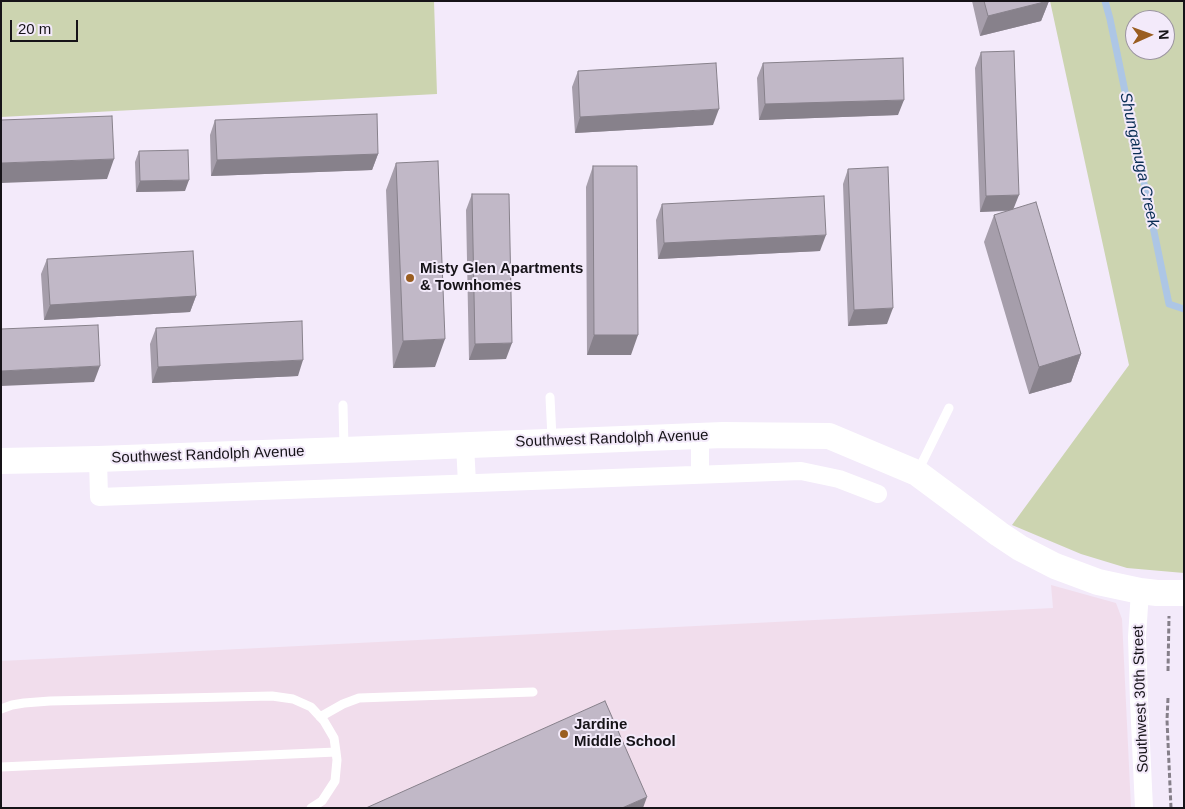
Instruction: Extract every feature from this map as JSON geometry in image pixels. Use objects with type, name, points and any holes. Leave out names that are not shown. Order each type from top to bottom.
[{"type":"street","name":"Southwest Randolph Avenue","points":[[1,461],[344,450],[700,435],[829,436],[917,473],[1020,548],[1046,562],[1098,582],[1157,593],[1177,600]]},
{"type":"street","points":[[700,435],[700,474]]},
{"type":"street","points":[[464,445],[467,483]]},
{"type":"street","points":[[98,459],[99,497],[801,471],[839,479],[878,494]]},
{"type":"street","name":"Southwest 30th Street","points":[[1140,591],[1137,645],[1144,808]]},
{"type":"lane","points":[[550,398],[552,441]]},
{"type":"lane","points":[[343,405],[344,450]]},
{"type":"lane","points":[[917,473],[950,408]]},
{"type":"lane","points":[[320,717],[343,704],[359,698],[533,692]]},
{"type":"lane","points":[[1,709],[24,703],[50,701],[272,696],[293,699],[311,707],[324,720],[334,738],[337,760],[335,780],[322,801],[310,808]]},
{"type":"lane","points":[[1,767],[336,752]]},
{"type":"path","points":[[1168,671],[1177,600]]},
{"type":"path","points":[[1168,698],[1167,720],[1171,808]]},
{"type":"shaded area","name":"Jardine Middle School","points":[[1051,585],[1116,603],[1122,619],[1131,808],[1,808],[1,661],[1053,608]]},
{"type":"green space","points":[[1,1],[434,1],[437,94],[1,117]]},
{"type":"green space","points":[[1050,1],[1184,1],[1184,573],[1127,568],[1081,554],[1012,525],[1129,365]]},
{"type":"building","points":[[984,1],[1048,1],[988,16]]},
{"type":"building","points":[[1014,51],[1019,195],[986,196],[981,52]]},
{"type":"building","points":[[903,58],[904,100],[765,104],[763,63]]},
{"type":"building","points":[[716,63],[719,109],[580,117],[578,71]]},
{"type":"building","points":[[377,114],[378,154],[217,160],[215,120]]},
{"type":"building","points":[[112,116],[114,159],[1,163],[1,120]]},
{"type":"building","points":[[188,150],[189,180],[140,181],[139,151]]},
{"type":"building","name":"Misty Glen Apartments & Townhomes","points":[[438,161],[445,339],[403,341],[396,163]]},
{"type":"building","points":[[593,166],[637,166],[638,335],[594,335]]},
{"type":"building","points":[[888,167],[893,308],[854,310],[848,169]]},
{"type":"building","points":[[472,194],[509,194],[512,343],[475,344]]},
{"type":"building","points":[[824,196],[826,235],[664,243],[662,204]]},
{"type":"building","points":[[1036,202],[1081,354],[1039,367],[994,215]]},
{"type":"building","points":[[193,251],[196,296],[50,305],[47,259]]},
{"type":"building","points":[[302,321],[303,360],[158,367],[156,328]]},
{"type":"building","points":[[98,325],[100,366],[1,371],[1,329]]},
{"type":"building","points":[[605,701],[647,797],[622,808],[366,808]]},
{"type":"waterway","name":"Shunganuga Creek","points":[[1105,1],[1169,304],[1184,309]]},
{"type":"place","name":"Misty Glen Apartments & Townhomes","points":[[410,278]]},
{"type":"place","name":"Jardine Middle School","points":[[564,734]]}]
